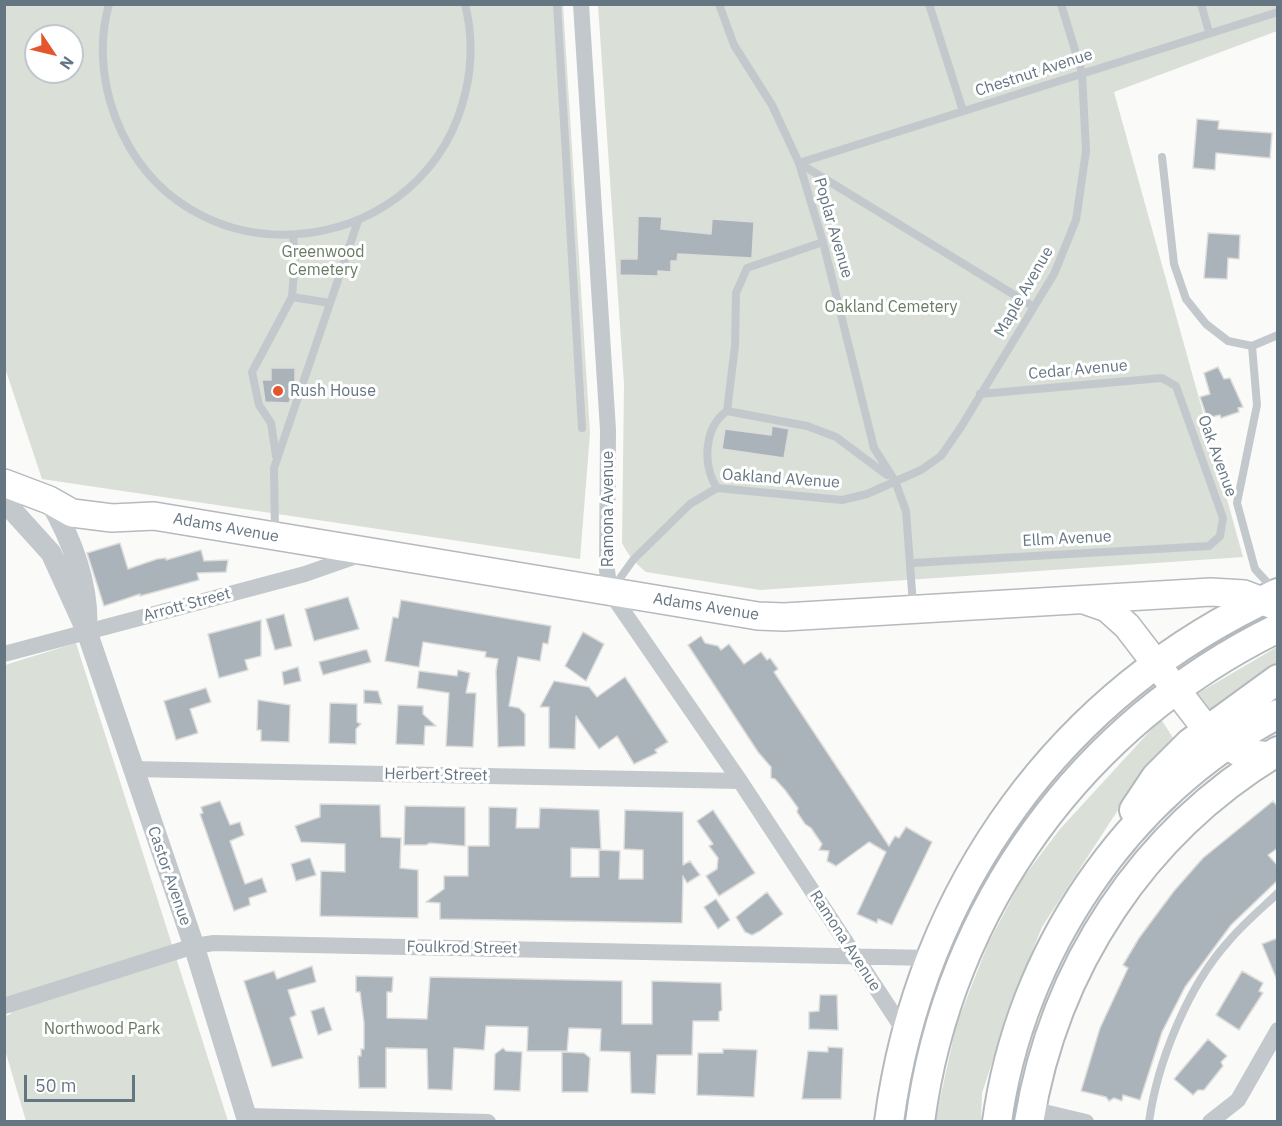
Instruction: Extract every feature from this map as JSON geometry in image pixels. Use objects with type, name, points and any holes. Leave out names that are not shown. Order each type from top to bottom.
[{"type":"highway","points":[[889,1122],[905,1032],[930,957],[951,910],[977,861],[1041,770],[1087,722],[1156,664],[1216,625],[1274,598]]},
{"type":"highway","points":[[920,1122],[927,1072],[947,999],[978,923],[1033,832],[1084,770],[1122,733],[1175,690],[1224,657],[1278,628]]},
{"type":"highway","points":[[1215,739],[1278,680]]},
{"type":"highway","points":[[998,1122],[1012,1051],[1038,979],[1069,916],[1109,857],[1144,793],[1169,763],[1215,739],[1278,714]]},
{"type":"highway","points":[[1030,1115],[1038,1074],[1058,1011],[1086,951],[1108,912],[1134,877],[1177,828],[1223,788],[1273,754]]},
{"type":"main road","name":"Adams Avenue","points":[[4,483],[49,500],[76,495],[131,504],[154,516],[368,552],[617,582],[770,617],[1211,592],[1274,598]]},
{"type":"main road","points":[[1080,599],[1107,608],[1117,616],[1215,739],[1252,756],[1273,754]]},
{"type":"street","name":"Ramona Avenue","points":[[580,4],[608,430],[607,570],[617,582],[740,782],[905,1032]]},
{"type":"street","name":"Castor Avenue","points":[[49,500],[66,529],[87,602],[87,632]]},
{"type":"street","name":"Castor Avenue","points":[[4,501],[51,553],[87,632],[194,946],[247,1119]]},
{"type":"street","name":"Arrott Street","points":[[5,653],[306,574],[368,552]]},
{"type":"street","name":"Herbert Street","points":[[132,768],[740,782]]},
{"type":"street","name":"Foulkrod Street","points":[[4,1006],[194,946],[214,943],[930,957]]},
{"type":"street","points":[[1210,1122],[1238,1100],[1278,1030]]},
{"type":"street","points":[[1030,1115],[1086,1122]]},
{"type":"street","points":[[247,1119],[488,1122]]},
{"type":"lane","points":[[109,4],[103,34],[105,81],[114,116],[129,148],[146,171],[165,190],[192,210],[223,225],[255,233],[293,235],[324,232],[358,221],[386,206],[412,187],[439,155],[462,108],[470,71],[465,4]]},
{"type":"lane","points":[[557,4],[582,428]]},
{"type":"lane","name":"Poplar Avenue","points":[[718,4],[734,45],[772,105],[799,163],[823,242],[874,448],[895,481],[906,511],[914,610]]},
{"type":"lane","points":[[929,4],[963,111]]},
{"type":"lane","name":"Maple Avenue","points":[[895,481],[921,470],[941,456],[1062,259],[1076,220],[1086,151],[1082,73],[1060,4]]},
{"type":"lane","points":[[1201,4],[1209,32]]},
{"type":"lane","name":"Chestnut Avenue","points":[[799,163],[1278,12]]},
{"type":"lane","points":[[1162,157],[1174,264],[1186,299],[1206,324],[1228,341],[1252,346],[1278,335]]},
{"type":"lane","points":[[799,163],[1034,307]]},
{"type":"lane","points":[[275,536],[274,468],[276,460],[358,221]]},
{"type":"lane","points":[[276,460],[271,423],[259,405],[252,372],[292,297],[296,258],[293,235]]},
{"type":"lane","points":[[727,411],[735,346],[736,293],[747,268],[823,242]]},
{"type":"lane","points":[[292,297],[330,303]]},
{"type":"lane","points":[[1252,346],[1257,405],[1237,503],[1255,569],[1274,598]]},
{"type":"lane","name":"Cedar Avenue","points":[[980,394],[1162,378],[1176,386]]},
{"type":"lane","name":"Oak Avenue","points":[[1176,386],[1223,518],[1220,536]]},
{"type":"lane","points":[[717,488],[706,467],[711,429],[717,418],[727,411],[807,426],[836,436],[895,481]]},
{"type":"lane","name":"Oakland AVenue","points":[[617,582],[690,504],[717,488],[842,500],[867,494],[895,481]]},
{"type":"lane","name":"Ellm Avenue","points":[[912,563],[1209,546],[1220,536]]},
{"type":"lane","points":[[1149,1122],[1152,1101],[1168,1048],[1199,982],[1227,943],[1278,893]]},
{"type":"green space","name":"Greenwood Cemetery","points":[[4,5],[563,5],[590,433],[580,559],[42,479],[5,368]]},
{"type":"green space","name":"Oakland Cemetery","points":[[598,5],[1277,5],[1277,31],[1114,92],[1243,557],[760,590],[646,572],[642,569],[622,543],[624,384]]},
{"type":"green space","name":"Northwood Park","points":[[76,643],[228,1121],[26,1121],[5,1050],[5,1016],[11,1014],[4,994],[5,665]]},
{"type":"green space","points":[[1277,647],[1277,671],[1213,717],[1195,695]]},
{"type":"green space","points":[[1161,719],[1175,741],[1129,793],[1042,927],[1013,999],[982,1093],[981,1121],[935,1122],[956,1026],[988,944],[1022,879],[1060,829]]},
{"type":"building","points":[[1197,119],[1219,121],[1218,129],[1272,133],[1270,158],[1216,153],[1215,170],[1193,168]]},
{"type":"building","points":[[638,216],[662,217],[661,229],[711,234],[712,219],[754,222],[752,258],[678,254],[677,261],[671,261],[671,272],[658,271],[658,276],[620,275],[620,259],[637,259]]},
{"type":"building","points":[[1208,233],[1240,235],[1239,259],[1228,258],[1227,279],[1204,278]]},
{"type":"building","points":[[1218,367],[1224,379],[1230,378],[1243,407],[1238,408],[1239,412],[1221,418],[1220,415],[1207,418],[1200,397],[1210,394],[1204,373]]},
{"type":"building","name":"Rush House","points":[[271,368],[295,368],[295,387],[289,403],[265,402],[262,380],[271,380]]},
{"type":"building","points":[[772,426],[789,429],[784,458],[722,449],[725,429],[771,435]]},
{"type":"building","points":[[120,543],[128,569],[157,559],[166,558],[166,560],[201,550],[204,561],[228,560],[226,572],[197,573],[199,580],[140,596],[140,594],[104,606],[87,553]]},
{"type":"building","points":[[348,597],[359,629],[314,641],[305,609]]},
{"type":"building","points":[[401,600],[551,626],[548,644],[543,643],[540,661],[518,657],[509,706],[519,708],[525,714],[525,746],[498,747],[496,671],[498,659],[485,657],[486,652],[423,642],[419,667],[385,661],[393,617],[398,618]]},
{"type":"building","points":[[284,614],[292,646],[275,650],[266,619]]},
{"type":"building","points":[[261,620],[261,656],[245,660],[248,670],[219,678],[208,634]]},
{"type":"building","points":[[583,632],[604,644],[586,681],[565,666]]},
{"type":"building","points":[[701,636],[705,643],[718,646],[721,650],[729,644],[744,664],[761,652],[767,660],[770,658],[778,669],[774,672],[889,846],[895,836],[899,838],[906,827],[932,842],[892,925],[878,919],[877,923],[857,914],[886,852],[869,842],[836,866],[827,861],[829,851],[819,850],[822,844],[811,828],[805,824],[797,812],[798,808],[785,790],[775,779],[771,778],[771,767],[758,752],[688,645]]},
{"type":"building","points":[[367,650],[371,662],[323,675],[319,662]]},
{"type":"building","points":[[298,667],[301,681],[284,685],[282,672]]},
{"type":"building","points":[[458,670],[470,673],[466,693],[476,693],[473,747],[446,746],[449,693],[417,688],[419,671],[457,676]]},
{"type":"building","points":[[625,677],[668,742],[655,750],[657,753],[634,764],[617,736],[599,749],[576,716],[575,749],[549,748],[549,707],[540,707],[554,681],[589,687],[597,697]]},
{"type":"building","points":[[206,688],[211,702],[190,709],[198,733],[176,740],[164,701]]},
{"type":"building","points":[[364,690],[378,691],[382,704],[364,703]]},
{"type":"building","points":[[258,700],[290,705],[289,742],[261,741],[261,730],[257,730]]},
{"type":"building","points":[[330,703],[357,704],[357,722],[361,724],[356,729],[356,744],[329,743]]},
{"type":"building","points":[[398,705],[423,706],[423,714],[436,726],[425,726],[424,745],[396,744]]},
{"type":"building","points":[[220,801],[230,825],[240,822],[244,835],[230,841],[245,884],[262,878],[267,892],[249,898],[250,905],[234,911],[200,814],[203,813],[201,807]]},
{"type":"building","points":[[1273,801],[1278,807],[1278,848],[1268,855],[1278,866],[1278,880],[1231,925],[1185,987],[1162,1032],[1140,1100],[1123,1095],[1122,1101],[1114,1098],[1109,1101],[1106,1097],[1081,1091],[1100,1028],[1128,968],[1123,965],[1139,938],[1174,891],[1203,858]]},
{"type":"building","points":[[320,804],[380,805],[381,837],[401,838],[400,868],[418,870],[418,918],[320,916],[321,871],[345,872],[345,844],[301,842],[295,826],[320,817]]},
{"type":"building","points":[[405,806],[465,807],[465,846],[430,843],[404,845]]},
{"type":"building","points":[[489,807],[517,808],[516,828],[539,828],[540,808],[599,810],[601,849],[571,848],[571,877],[599,877],[599,850],[620,851],[619,879],[643,879],[643,850],[624,849],[625,810],[683,812],[683,865],[690,861],[700,875],[687,883],[683,876],[682,923],[440,919],[440,903],[426,902],[444,889],[444,876],[468,876],[468,846],[489,846]]},
{"type":"building","points":[[713,810],[755,873],[719,896],[706,876],[717,869],[718,858],[709,846],[713,844],[697,821]]},
{"type":"building","points":[[310,858],[316,875],[296,881],[291,864]]},
{"type":"building","points":[[767,892],[783,914],[752,935],[745,932],[736,917]]},
{"type":"building","points":[[716,899],[730,920],[718,929],[704,907]]},
{"type":"building","points":[[1278,938],[1278,980],[1277,980],[1262,944]]},
{"type":"building","points":[[312,966],[316,982],[288,990],[296,1015],[290,1018],[303,1058],[272,1067],[244,981],[274,971],[277,979]]},
{"type":"building","points":[[1242,971],[1263,983],[1259,991],[1263,993],[1239,1030],[1216,1015]]},
{"type":"building","points":[[356,976],[393,977],[392,992],[387,992],[387,1018],[427,1019],[430,977],[622,981],[622,1024],[652,1024],[652,981],[721,983],[722,1010],[719,1012],[719,1021],[693,1021],[692,1055],[657,1055],[655,1094],[631,1093],[630,1052],[600,1051],[601,1029],[569,1028],[567,1051],[527,1051],[528,1027],[486,1026],[484,1050],[454,1048],[452,1090],[428,1089],[427,1049],[386,1048],[386,1088],[359,1088],[358,1056],[361,1056],[361,1049],[364,1049],[364,1023],[360,992],[356,992]]},
{"type":"building","points":[[820,995],[837,995],[838,1030],[809,1029],[809,1012],[819,1011]]},
{"type":"building","points":[[324,1007],[332,1030],[318,1035],[311,1011]]},
{"type":"building","points":[[1208,1039],[1227,1056],[1221,1062],[1223,1066],[1204,1090],[1198,1090],[1193,1095],[1174,1079]]},
{"type":"building","points":[[828,1047],[843,1048],[841,1099],[802,1099],[808,1051],[828,1052]]},
{"type":"building","points":[[503,1048],[506,1051],[522,1052],[520,1091],[494,1090],[495,1054]]},
{"type":"building","points":[[723,1049],[757,1050],[754,1097],[697,1095],[698,1053],[723,1053]]},
{"type":"building","points":[[562,1052],[584,1053],[590,1058],[588,1092],[562,1092]]},
{"type":"place","name":"Rush House","points":[[278,391]]}]
